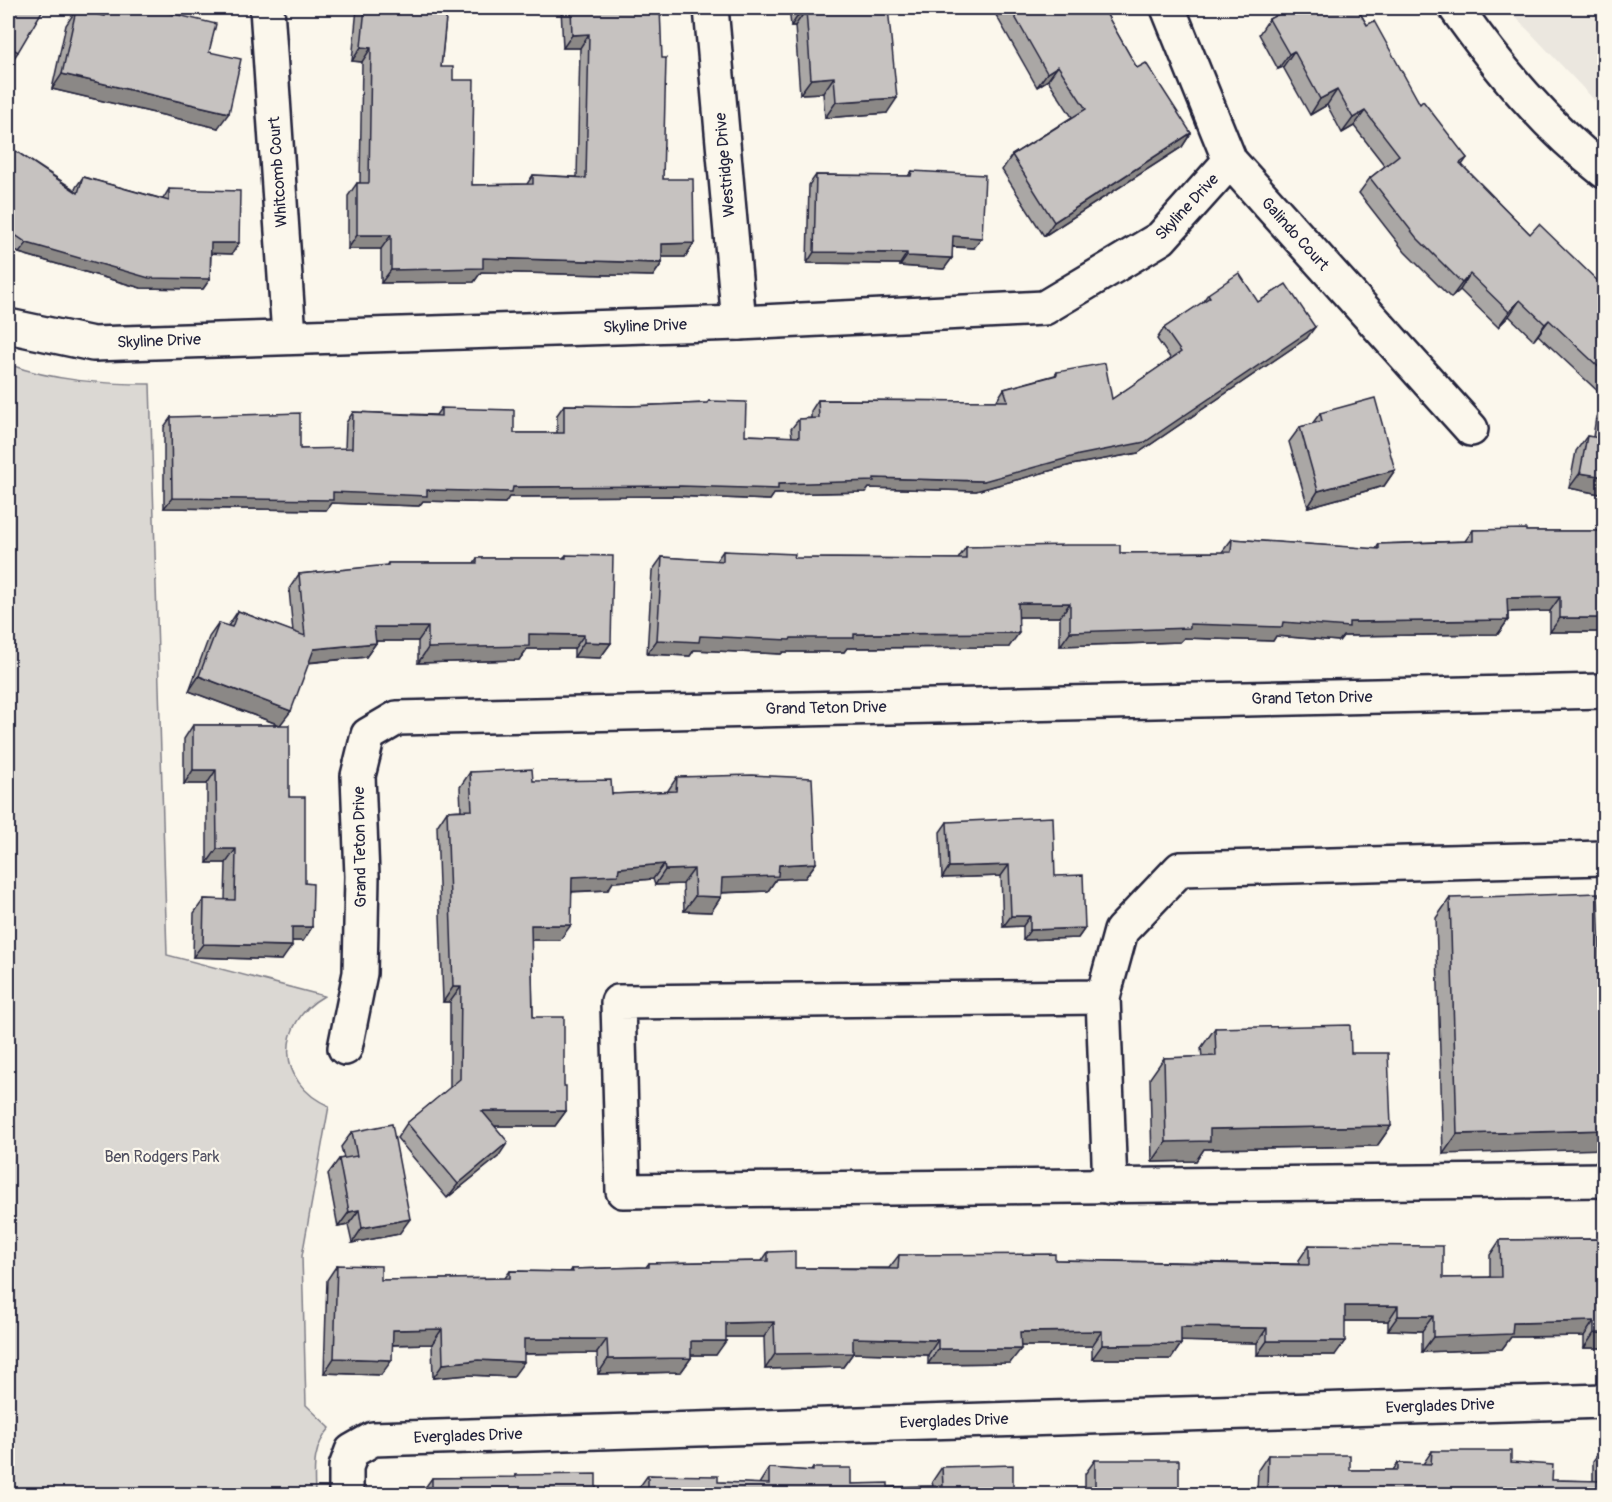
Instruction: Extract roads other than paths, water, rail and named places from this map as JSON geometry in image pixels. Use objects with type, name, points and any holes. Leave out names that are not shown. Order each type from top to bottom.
[{"type":"street","name":"Whitcomb Court","points":[[267,8],[289,336]]},
{"type":"street","name":"Westridge Drive","points":[[711,8],[739,323]]},
{"type":"street","name":"Galindo Court","points":[[1168,8],[1230,161],[1471,429]]},
{"type":"street","points":[[1456,8],[1523,96],[1576,149],[1605,171]]},
{"type":"street","name":"Skyline Drive","points":[[8,326],[93,344],[739,323],[1044,308],[1161,238],[1230,161]]},
{"type":"street","name":"Grand Teton Drive","points":[[345,1048],[360,974],[362,876],[358,776],[368,735],[397,718],[1605,691]]},
{"type":"street","points":[[1110,1187],[1103,997],[1121,931],[1180,869],[1605,858]]},
{"type":"street","points":[[1103,997],[618,1002],[623,1191],[1605,1180]]},
{"type":"street","name":"Everglades Drive","points":[[346,1494],[345,1467],[352,1450],[373,1439],[1605,1401]]},
{"type":"park label","name":"Ben Rodgers Park","points":[[162,1157]]}]
